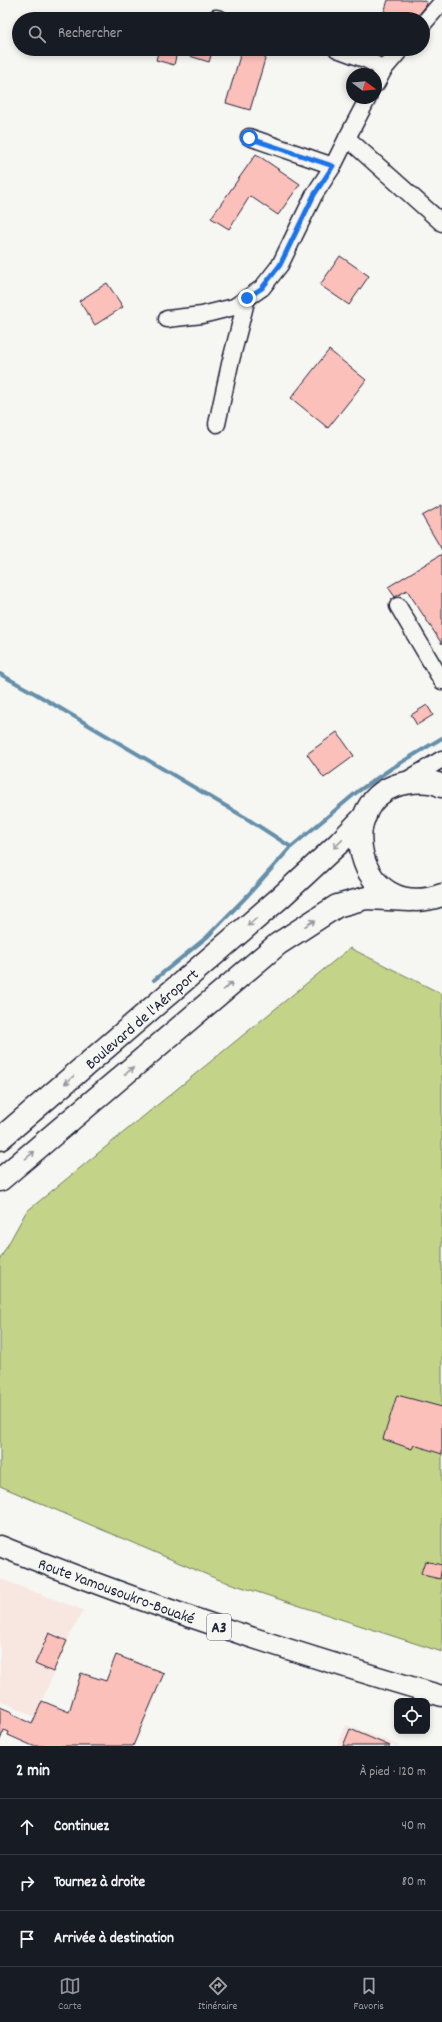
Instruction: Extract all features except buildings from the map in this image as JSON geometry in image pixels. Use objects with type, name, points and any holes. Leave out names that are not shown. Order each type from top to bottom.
[{"type":"highway","points":[[442,786],[419,781],[400,784],[385,792],[377,799],[365,816],[360,834],[361,852],[367,869],[378,884],[388,891],[410,900],[429,899],[442,895]]},
{"type":"highway","name":"Boulevard de l'Aéroport","points":[[0,1139],[281,896],[340,843],[365,816]]},
{"type":"highway","name":"Boulevard de l'Aéroport","points":[[0,1180],[278,944],[337,906],[366,898],[410,900]]},
{"type":"main road","name":"Route Yamousoukro-Bouaké","points":[[0,1546],[78,1577],[250,1638],[442,1696]]},
{"type":"street","points":[[430,16],[442,2]]},
{"type":"street","points":[[356,56],[384,69]]},
{"type":"street","points":[[382,73],[395,56]]},
{"type":"street","points":[[167,319],[202,315],[234,307],[262,288],[280,265],[314,195],[333,166],[365,104]]},
{"type":"street","points":[[249,138],[333,166]]},
{"type":"street","points":[[347,138],[442,223]]},
{"type":"street","points":[[217,424],[230,364],[247,298]]},
{"type":"street","points":[[398,606],[442,681]]},
{"type":"street","points":[[400,784],[442,759]]},
{"type":"shaded area","points":[[0,1579],[83,1610],[67,1641],[35,1717],[0,1700]]},
{"type":"shaded area","points":[[346,1725],[400,1746],[337,1746]]},
{"type":"green space","points":[[350,948],[442,994],[442,1652],[217,1579],[0,1486],[0,1259],[26,1212]]},
{"type":"waterway","points":[[0,674],[246,818],[291,847]]},
{"type":"waterway","points":[[154,980],[207,937],[247,896],[291,847],[357,792],[392,768],[442,738]]},
{"type":"route","points":[[247,298],[262,288],[280,265],[314,195],[333,166],[249,138]]}]
